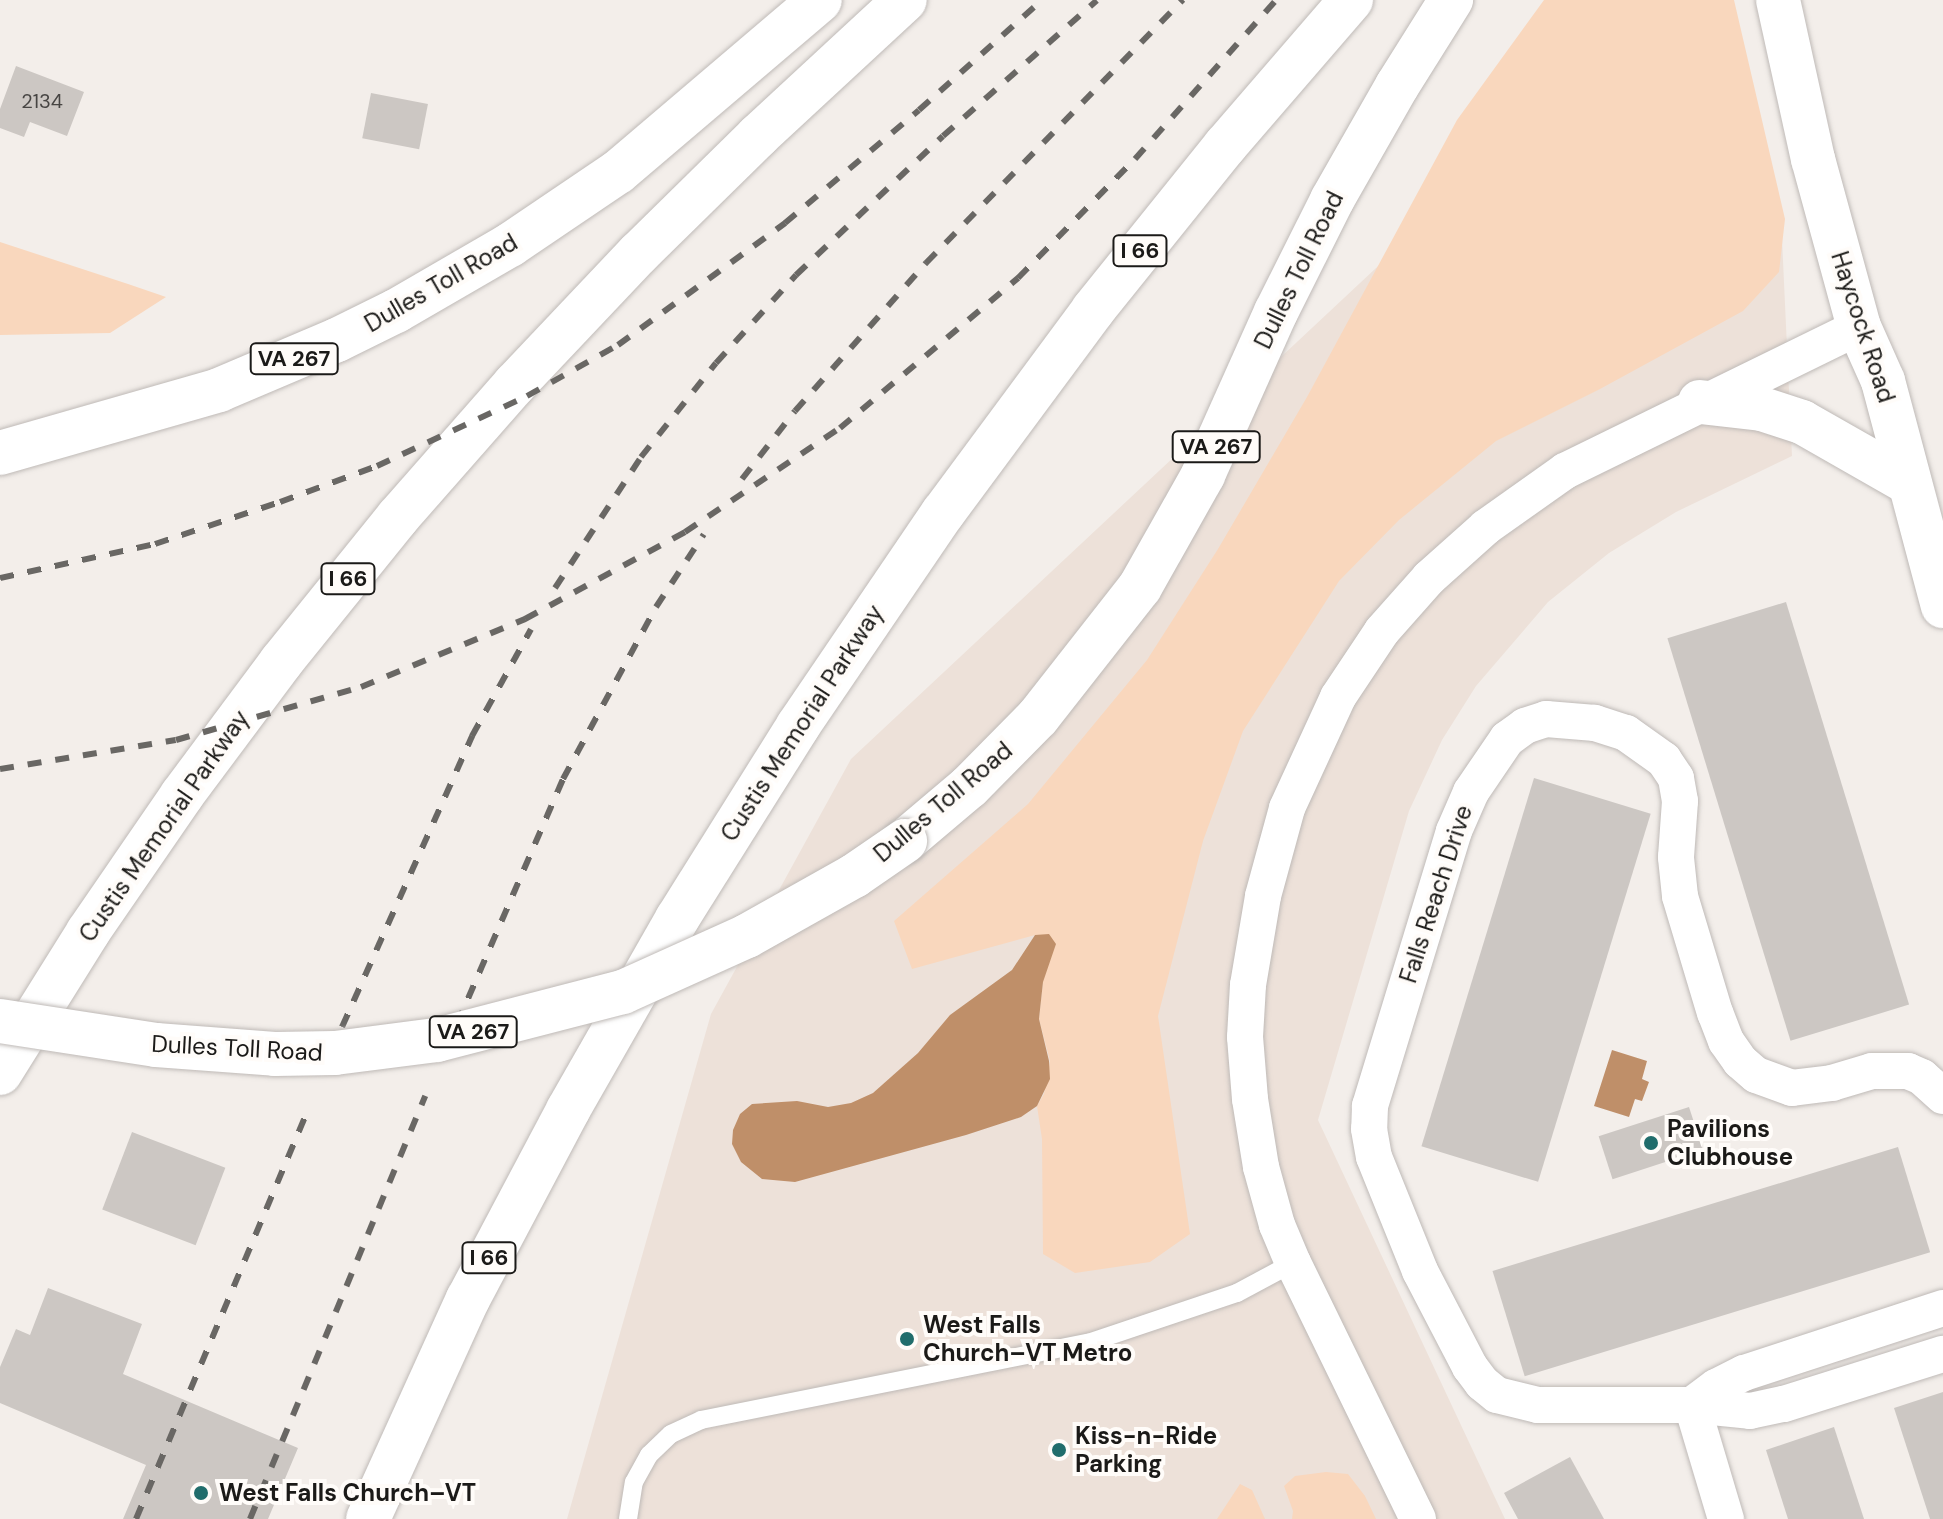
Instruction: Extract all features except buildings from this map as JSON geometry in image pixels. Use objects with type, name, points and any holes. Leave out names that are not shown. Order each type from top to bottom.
[{"type":"main road","name":"Dulles Toll Road","points":[[0,453],[219,390],[337,340],[396,311],[510,245],[618,172],[820,0]]},
{"type":"main road","name":"Custis Memorial Parkway","points":[[0,1073],[88,932],[182,795],[281,662],[398,517],[515,384],[639,253],[758,136],[905,0]]},
{"type":"main road","name":"Custis Memorial Parkway","points":[[368,1519],[468,1299],[626,1005],[798,726],[943,513],[1151,237],[1351,0]]},
{"type":"main road","name":"Dulles Toll Road","points":[[0,1021],[156,1045],[275,1054],[335,1053],[437,1040],[623,992],[747,936],[854,876],[905,841],[969,787],[1038,717],[1140,587],[1203,475],[1276,312],[1332,200],[1397,86],[1451,0]]},
{"type":"main road","name":"Haycock Road","points":[[1778,0],[1813,159],[1859,327],[1883,381],[1907,482],[1943,606]]},
{"type":"main road","points":[[1700,402],[1762,409],[1802,422],[1907,482]]},
{"type":"main road","points":[[399,1519],[453,1391],[562,1178],[626,1005]]},
{"type":"street","points":[[1418,1519],[1293,1263],[1277,1225],[1261,1167],[1250,1099],[1245,1037],[1248,985],[1263,896],[1287,808],[1315,741],[1338,697],[1382,631],[1429,578],[1475,537],[1565,471],[1700,402],[1859,327]]},
{"type":"street","name":"Falls Reach Drive","points":[[1943,1096],[1922,1077],[1890,1069],[1811,1087],[1774,1084],[1756,1075],[1726,1041],[1680,896],[1676,857],[1680,801],[1676,778],[1664,760],[1626,733],[1567,718],[1546,719],[1525,726],[1507,739],[1471,792],[1442,863],[1370,1106],[1374,1157],[1420,1271],[1482,1383],[1497,1395],[1538,1405],[1692,1405],[1759,1410],[1943,1354]]},
{"type":"street","points":[[1726,1519],[1692,1405],[1716,1387],[1744,1373],[1943,1308]]},
{"type":"lane","points":[[628,1519],[634,1482],[649,1455],[671,1434],[701,1420],[1088,1343],[1237,1293],[1293,1263]]},
{"type":"shaded area","points":[[1544,0],[1734,0],[1785,219],[1779,272],[1743,311],[1600,389],[1496,441],[1399,520],[1339,581],[1243,731],[1203,841],[1158,1016],[1190,1234],[1150,1262],[1075,1273],[1043,1254],[1042,1139],[1037,1106],[1044,1094],[1050,1061],[1039,1019],[1043,982],[1035,935],[912,969],[894,921],[1028,804],[1147,660],[1218,549],[1307,397],[1457,120]]},
{"type":"shaded area","points":[[1781,217],[1792,456],[1676,512],[1609,553],[1548,602],[1476,686],[1442,740],[1409,811],[1318,1120],[1505,1519],[567,1519],[711,1014],[851,759],[1391,254]]},
{"type":"shaded area","points":[[0,242],[166,297],[110,333],[0,335]]},
{"type":"shaded area","points":[[1049,934],[1056,944],[1043,982],[1039,1019],[1050,1079],[1037,1106],[1021,1117],[966,1135],[795,1182],[762,1179],[741,1162],[732,1144],[733,1130],[740,1114],[752,1104],[797,1101],[828,1107],[851,1103],[873,1093],[918,1053],[950,1015],[1012,970],[1035,935]]},
{"type":"shaded area","points":[[1612,1050],[1647,1061],[1642,1079],[1649,1082],[1642,1101],[1635,1099],[1629,1117],[1594,1106]]},
{"type":"shaded area","points":[[1326,1472],[1348,1474],[1365,1496],[1376,1519],[1292,1519],[1293,1511],[1284,1486],[1295,1476]]},
{"type":"shaded area","points":[[1240,1484],[1252,1490],[1265,1519],[1217,1519]]},
{"type":"railway","points":[[0,578],[155,544],[280,502],[377,466],[527,396],[618,345],[785,223],[919,110],[1042,0]]},
{"type":"railway","points":[[555,588],[641,457],[716,363],[796,275],[943,136],[1097,0]]},
{"type":"railway","points":[[742,479],[795,411],[926,263],[1183,0]]},
{"type":"railway","points":[[0,769],[176,740],[361,687],[525,619],[685,532],[840,428],[1018,278],[1135,159],[1276,0]]},
{"type":"railway","points":[[457,1024],[563,779],[656,607],[704,534]]},
{"type":"railway","points":[[342,1027],[472,736],[531,629]]},
{"type":"railway","points":[[250,1519],[425,1096]]},
{"type":"railway","points":[[136,1519],[307,1112]]},
{"type":"place","name":"Pavilions Clubhouse","points":[[1651,1143]]},
{"type":"place","name":"West Falls Church–VT Metro","points":[[907,1339]]},
{"type":"place","name":"Kiss-n-Ride Parking","points":[[1059,1450]]},
{"type":"place","name":"West Falls Church–VT","points":[[201,1493]]}]
